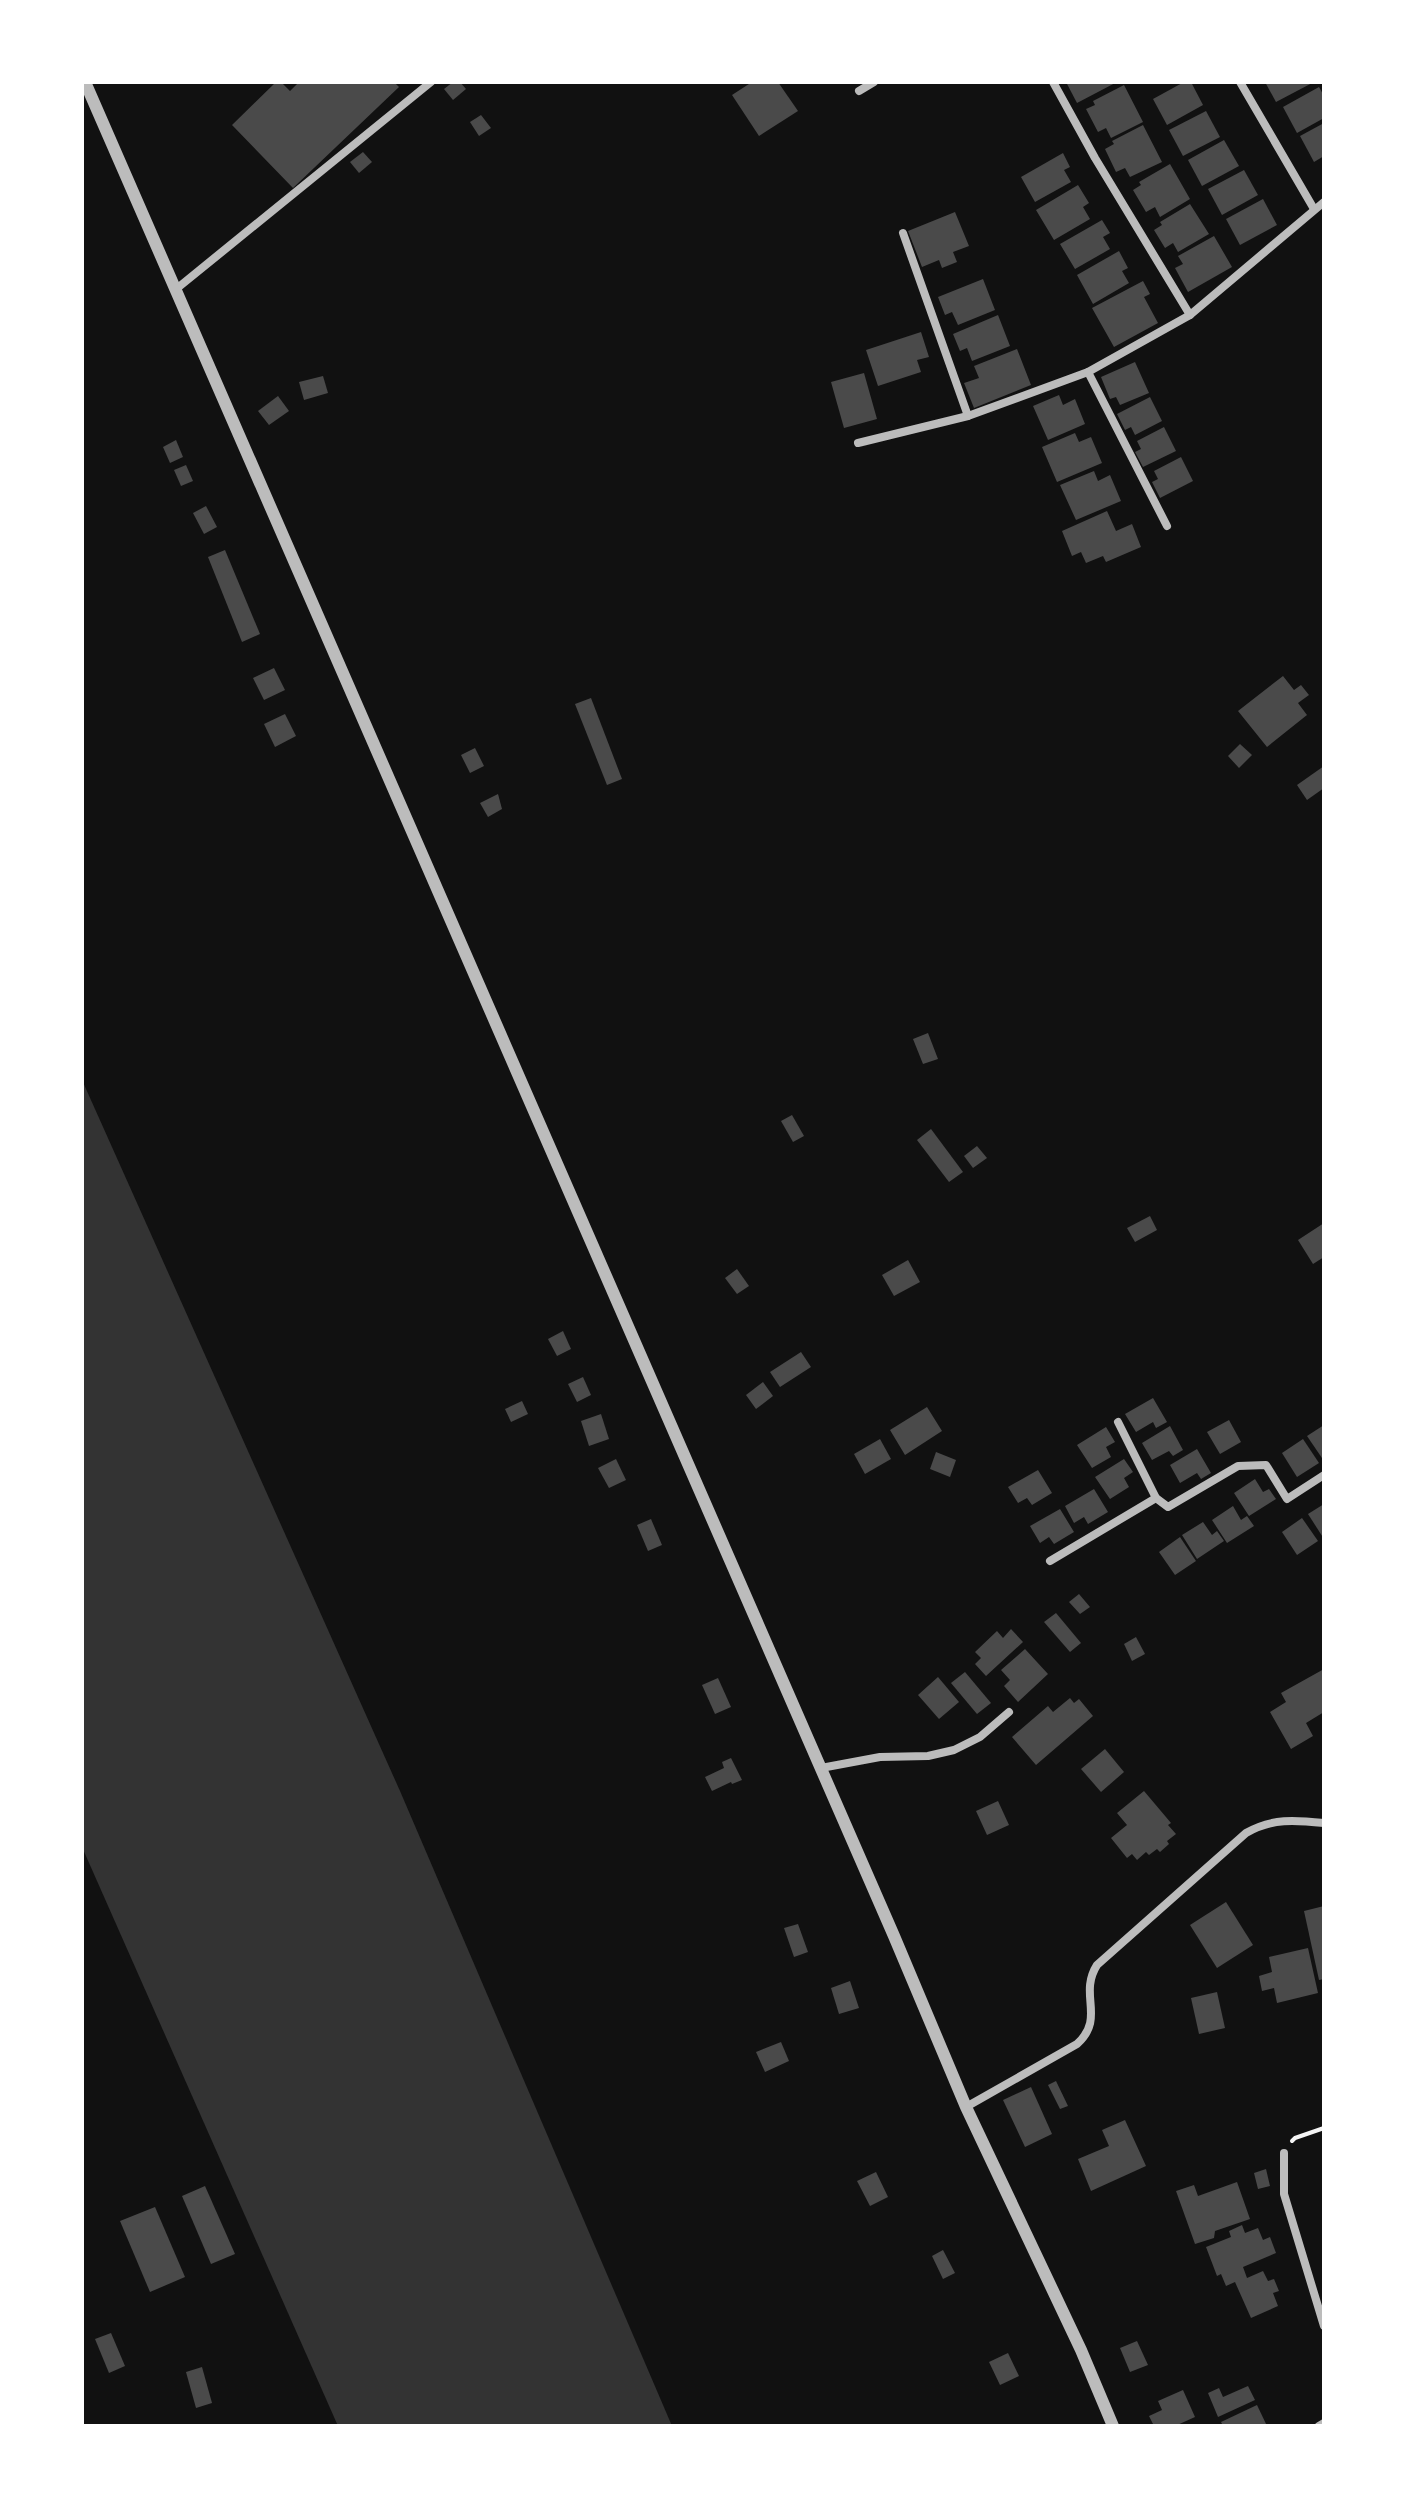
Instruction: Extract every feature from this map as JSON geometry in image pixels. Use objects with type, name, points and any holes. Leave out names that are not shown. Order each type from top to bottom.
[{"type":"street","points":[[85,82],[966,2107],[1081,2350],[1113,2426]]},
{"type":"street","points":[[175,290],[431,82]]},
{"type":"street","points":[[859,91],[874,82]]},
{"type":"street","points":[[1053,82],[1190,315]]},
{"type":"street","points":[[1240,82],[1314,209]]},
{"type":"street","points":[[858,443],[968,416],[1088,372],[1190,315],[1324,202]]},
{"type":"street","points":[[903,233],[968,416]]},
{"type":"street","points":[[1088,372],[1167,526]]},
{"type":"street","points":[[1118,1422],[1156,1498],[1168,1507],[1238,1466],[1266,1465],[1287,1499],[1324,1475]]},
{"type":"street","points":[[1050,1561],[1156,1498]]},
{"type":"street","points":[[821,1768],[880,1757],[928,1756],[954,1750],[980,1737],[1009,1712]]},
{"type":"street","points":[[966,2107],[1085,2037],[1091,2020],[1089,1984],[1097,1965],[1246,1833],[1271,1822],[1286,1820],[1324,1823]]},
{"type":"street","points":[[1284,2153],[1284,2194],[1324,2326]]},
{"type":"street","points":[[1319,2426],[1324,2423]]},
{"type":"path","points":[[1284,2153],[1295,2138],[1324,2128]]},
{"type":"shaded area","points":[[82,1080],[400,1791],[672,2426],[338,2426],[82,1847]]},
{"type":"building","points":[[276,82],[281,82],[290,91],[299,82],[394,82],[399,87],[293,188],[232,125]]},
{"type":"building","points":[[453,82],[460,82],[466,89],[453,100],[444,89]]},
{"type":"building","points":[[752,82],[778,82],[798,111],[759,136],[732,95]]},
{"type":"building","points":[[1066,82],[1117,82],[1077,103]]},
{"type":"building","points":[[1184,82],[1191,82],[1203,105],[1167,125],[1153,99]]},
{"type":"building","points":[[1265,82],[1314,82],[1276,102]]},
{"type":"building","points":[[1124,85],[1143,122],[1111,138],[1106,128],[1098,132],[1086,109],[1095,105],[1093,101]]},
{"type":"building","points":[[1319,87],[1324,96],[1324,118],[1297,133],[1283,107]]},
{"type":"building","points":[[1206,111],[1220,137],[1183,156],[1169,130]]},
{"type":"building","points":[[481,115],[491,128],[479,136],[470,122]]},
{"type":"building","points":[[1324,123],[1324,156],[1314,162],[1300,136]]},
{"type":"building","points":[[1143,125],[1162,162],[1130,177],[1125,168],[1116,172],[1105,149],[1114,144],[1112,141]]},
{"type":"building","points":[[1224,140],[1239,166],[1202,186],[1188,160]]},
{"type":"building","points":[[363,152],[372,162],[359,173],[350,162]]},
{"type":"building","points":[[1063,153],[1070,167],[1064,170],[1071,182],[1035,202],[1021,177]]},
{"type":"building","points":[[1170,164],[1190,199],[1160,217],[1155,207],[1146,212],[1133,190],[1141,185],[1139,182]]},
{"type":"building","points":[[1244,170],[1258,195],[1222,215],[1208,189]]},
{"type":"building","points":[[1078,185],[1089,203],[1083,207],[1090,219],[1054,240],[1036,210]]},
{"type":"building","points":[[1263,199],[1277,225],[1240,245],[1226,219]]},
{"type":"building","points":[[1190,204],[1209,234],[1178,252],[1173,243],[1165,248],[1154,230],[1162,225],[1160,222]]},
{"type":"building","points":[[955,212],[969,246],[953,252],[957,262],[942,268],[939,260],[922,267],[908,231]]},
{"type":"building","points":[[1102,220],[1110,233],[1103,237],[1110,249],[1075,269],[1060,244]]},
{"type":"building","points":[[1214,236],[1232,267],[1188,292],[1175,268],[1183,264],[1178,256]]},
{"type":"building","points":[[1119,251],[1128,268],[1122,271],[1129,283],[1093,304],[1077,275]]},
{"type":"building","points":[[983,279],[995,310],[958,325],[952,312],[945,315],[938,297]]},
{"type":"building","points":[[1143,281],[1150,294],[1144,297],[1158,323],[1114,347],[1092,308]]},
{"type":"building","points":[[998,315],[1010,346],[972,361],[967,348],[960,351],[953,334]]},
{"type":"building","points":[[921,332],[929,357],[917,360],[921,372],[878,386],[866,350]]},
{"type":"building","points":[[1017,349],[1031,385],[974,408],[964,383],[979,378],[974,366]]},
{"type":"building","points":[[1135,362],[1149,393],[1120,405],[1116,397],[1110,399],[1101,377]]},
{"type":"building","points":[[864,373],[877,419],[844,428],[831,382]]},
{"type":"building","points":[[323,376],[328,393],[304,400],[299,382]]},
{"type":"building","points":[[1059,395],[1063,405],[1075,399],[1085,424],[1048,440],[1033,406]]},
{"type":"building","points":[[278,396],[289,411],[269,425],[258,411]]},
{"type":"building","points":[[1150,397],[1162,421],[1135,435],[1131,427],[1125,430],[1117,414]]},
{"type":"building","points":[[1164,427],[1176,451],[1143,467],[1135,452],[1141,449],[1137,441]]},
{"type":"building","points":[[1075,433],[1079,442],[1091,437],[1102,463],[1057,482],[1042,447]]},
{"type":"building","points":[[176,440],[183,457],[170,463],[163,447]]},
{"type":"building","points":[[1181,457],[1193,481],[1160,498],[1152,482],[1158,479],[1154,471]]},
{"type":"building","points":[[186,465],[193,481],[181,486],[174,470]]},
{"type":"building","points":[[1094,471],[1098,481],[1110,475],[1121,501],[1076,520],[1060,485]]},
{"type":"building","points":[[206,506],[217,527],[204,534],[193,513]]},
{"type":"building","points":[[1107,511],[1116,531],[1132,524],[1141,547],[1106,562],[1103,556],[1086,563],[1081,552],[1072,556],[1062,531]]},
{"type":"building","points":[[225,550],[260,634],[242,642],[208,557]]},
{"type":"building","points":[[274,668],[285,690],[264,700],[253,678]]},
{"type":"building","points":[[1283,676],[1294,690],[1301,685],[1309,695],[1298,703],[1307,715],[1267,747],[1238,711]]},
{"type":"building","points":[[591,698],[622,779],[607,785],[575,704]]},
{"type":"building","points":[[285,714],[296,736],[275,747],[264,724]]},
{"type":"building","points":[[1240,744],[1252,755],[1239,768],[1228,756]]},
{"type":"building","points":[[475,748],[484,766],[470,773],[461,755]]},
{"type":"building","points":[[1324,766],[1324,788],[1307,800],[1297,785]]},
{"type":"building","points":[[498,794],[502,809],[488,817],[480,803]]},
{"type":"building","points":[[928,1033],[938,1059],[923,1064],[913,1039]]},
{"type":"building","points":[[792,1115],[804,1136],[793,1142],[781,1121]]},
{"type":"building","points":[[931,1129],[963,1172],[949,1182],[917,1140]]},
{"type":"building","points":[[977,1146],[987,1158],[973,1168],[964,1156]]},
{"type":"building","points":[[1150,1216],[1157,1230],[1135,1242],[1127,1228]]},
{"type":"building","points":[[1324,1223],[1324,1257],[1313,1264],[1298,1240]]},
{"type":"building","points":[[908,1260],[920,1282],[894,1296],[882,1275]]},
{"type":"building","points":[[737,1269],[749,1286],[737,1294],[725,1278]]},
{"type":"building","points":[[563,1331],[571,1349],[557,1356],[548,1339]]},
{"type":"building","points":[[801,1352],[811,1367],[780,1387],[770,1372]]},
{"type":"building","points":[[583,1377],[591,1395],[577,1402],[568,1384]]},
{"type":"building","points":[[763,1382],[773,1396],[756,1409],[746,1395]]},
{"type":"building","points":[[1153,1398],[1167,1422],[1156,1428],[1153,1422],[1136,1432],[1125,1414]]},
{"type":"building","points":[[522,1401],[528,1414],[511,1422],[505,1409]]},
{"type":"building","points":[[927,1407],[942,1431],[905,1455],[890,1430]]},
{"type":"building","points":[[601,1414],[609,1439],[589,1446],[581,1421]]},
{"type":"building","points":[[1229,1420],[1241,1442],[1220,1454],[1207,1432]]},
{"type":"building","points":[[1324,1425],[1324,1461],[1307,1436]]},
{"type":"building","points":[[1170,1426],[1183,1450],[1173,1456],[1169,1451],[1152,1460],[1142,1443]]},
{"type":"building","points":[[1106,1427],[1115,1442],[1106,1447],[1111,1457],[1092,1468],[1077,1445]]},
{"type":"building","points":[[880,1439],[891,1459],[865,1474],[854,1454]]},
{"type":"building","points":[[1303,1439],[1319,1463],[1297,1477],[1282,1453]]},
{"type":"building","points":[[1197,1449],[1211,1473],[1201,1479],[1197,1473],[1180,1483],[1170,1465]]},
{"type":"building","points":[[936,1452],[956,1460],[950,1477],[930,1469]]},
{"type":"building","points":[[616,1459],[626,1480],[609,1488],[598,1468]]},
{"type":"building","points":[[1124,1459],[1133,1472],[1124,1478],[1129,1487],[1110,1499],[1095,1477]]},
{"type":"building","points":[[1038,1470],[1052,1493],[1032,1505],[1027,1498],[1018,1503],[1008,1487]]},
{"type":"building","points":[[1255,1479],[1263,1492],[1269,1489],[1276,1499],[1249,1516],[1234,1493]]},
{"type":"building","points":[[1094,1489],[1108,1512],[1088,1524],[1084,1517],[1074,1523],[1065,1506]]},
{"type":"building","points":[[1324,1504],[1324,1539],[1308,1514]]},
{"type":"building","points":[[1233,1506],[1241,1520],[1247,1516],[1254,1526],[1227,1543],[1212,1520]]},
{"type":"building","points":[[1060,1509],[1074,1532],[1054,1544],[1049,1537],[1040,1543],[1030,1526]]},
{"type":"building","points":[[1302,1518],[1318,1541],[1297,1555],[1282,1532]]},
{"type":"building","points":[[651,1519],[662,1545],[648,1551],[637,1525]]},
{"type":"building","points":[[1203,1522],[1212,1535],[1217,1531],[1224,1541],[1197,1559],[1182,1535]]},
{"type":"building","points":[[1180,1537],[1196,1561],[1175,1575],[1159,1552]]},
{"type":"building","points":[[1079,1594],[1090,1607],[1080,1614],[1069,1602]]},
{"type":"building","points":[[1056,1613],[1081,1643],[1070,1652],[1044,1622]]},
{"type":"building","points":[[1011,1629],[1023,1642],[986,1676],[975,1664],[981,1658],[975,1652],[997,1631],[1003,1638]]},
{"type":"building","points":[[1136,1637],[1145,1654],[1132,1661],[1124,1644]]},
{"type":"building","points":[[1025,1649],[1048,1674],[1018,1702],[1004,1686],[1010,1680],[1001,1670]]},
{"type":"building","points":[[1324,1669],[1324,1712],[1306,1723],[1313,1736],[1291,1749],[1270,1712],[1286,1702],[1281,1693]]},
{"type":"building","points":[[965,1672],[991,1703],[977,1714],[951,1683]]},
{"type":"building","points":[[938,1677],[959,1702],[939,1719],[918,1695]]},
{"type":"building","points":[[718,1678],[731,1707],[715,1714],[702,1685]]},
{"type":"building","points":[[1070,1698],[1074,1703],[1079,1699],[1093,1716],[1036,1765],[1012,1737],[1048,1706],[1053,1712]]},
{"type":"building","points":[[1105,1749],[1124,1772],[1101,1792],[1081,1769]]},
{"type":"building","points":[[731,1758],[742,1780],[712,1791],[705,1777],[724,1768],[722,1762]]},
{"type":"building","points":[[1144,1791],[1171,1823],[1168,1825],[1176,1834],[1160,1852],[1157,1849],[1149,1855],[1146,1852],[1137,1860],[1132,1854],[1127,1858],[1111,1838],[1127,1825],[1117,1813]]},
{"type":"building","points":[[998,1801],[1009,1825],[987,1835],[976,1811]]},
{"type":"building","points":[[1226,1902],[1253,1945],[1217,1968],[1190,1925]]},
{"type":"building","points":[[1324,1906],[1324,1979],[1319,1980],[1304,1911]]},
{"type":"building","points":[[798,1924],[808,1952],[794,1957],[784,1928]]},
{"type":"building","points":[[1308,1948],[1318,1993],[1277,2003],[1274,1988],[1262,1991],[1259,1976],[1272,1972],[1269,1957]]},
{"type":"building","points":[[850,1981],[859,2008],[839,2014],[831,1988]]},
{"type":"building","points":[[1217,1992],[1225,2028],[1199,2034],[1191,1998]]},
{"type":"building","points":[[781,2042],[789,2061],[765,2072],[756,2052]]},
{"type":"building","points":[[1056,2081],[1068,2106],[1060,2109],[1048,2085]]},
{"type":"building","points":[[1031,2087],[1052,2134],[1025,2147],[1003,2100]]},
{"type":"building","points":[[1125,2120],[1146,2166],[1091,2191],[1078,2159],[1109,2146],[1102,2130]]},
{"type":"building","points":[[1266,2169],[1270,2186],[1258,2189],[1254,2173]]},
{"type":"building","points":[[876,2172],[888,2197],[870,2206],[857,2181]]},
{"type":"building","points":[[1237,2182],[1250,2219],[1215,2231],[1214,2238],[1195,2244],[1176,2191],[1194,2185],[1198,2196]]},
{"type":"building","points":[[205,2186],[235,2254],[211,2264],[182,2196]]},
{"type":"building","points":[[155,2207],[185,2277],[150,2292],[120,2221]]},
{"type":"building","points":[[1242,2225],[1245,2233],[1258,2228],[1263,2240],[1270,2237],[1276,2253],[1243,2267],[1247,2278],[1263,2271],[1268,2281],[1274,2279],[1279,2291],[1273,2293],[1278,2306],[1251,2318],[1235,2282],[1226,2286],[1221,2274],[1217,2276],[1206,2247],[1231,2237],[1229,2231]]},
{"type":"building","points":[[943,2250],[955,2273],[943,2279],[932,2256]]},
{"type":"building","points":[[111,2333],[125,2366],[109,2373],[95,2339]]},
{"type":"building","points":[[1137,2341],[1148,2365],[1130,2372],[1120,2348]]},
{"type":"building","points":[[1008,2353],[1019,2376],[1000,2385],[989,2362]]},
{"type":"building","points":[[202,2367],[212,2403],[196,2408],[186,2372]]},
{"type":"building","points":[[1248,2386],[1255,2400],[1218,2417],[1208,2393],[1219,2388],[1223,2397]]},
{"type":"building","points":[[1183,2390],[1195,2417],[1175,2426],[1154,2426],[1149,2416],[1162,2410],[1158,2401]]},
{"type":"building","points":[[1257,2405],[1267,2426],[1223,2426],[1221,2422]]}]
